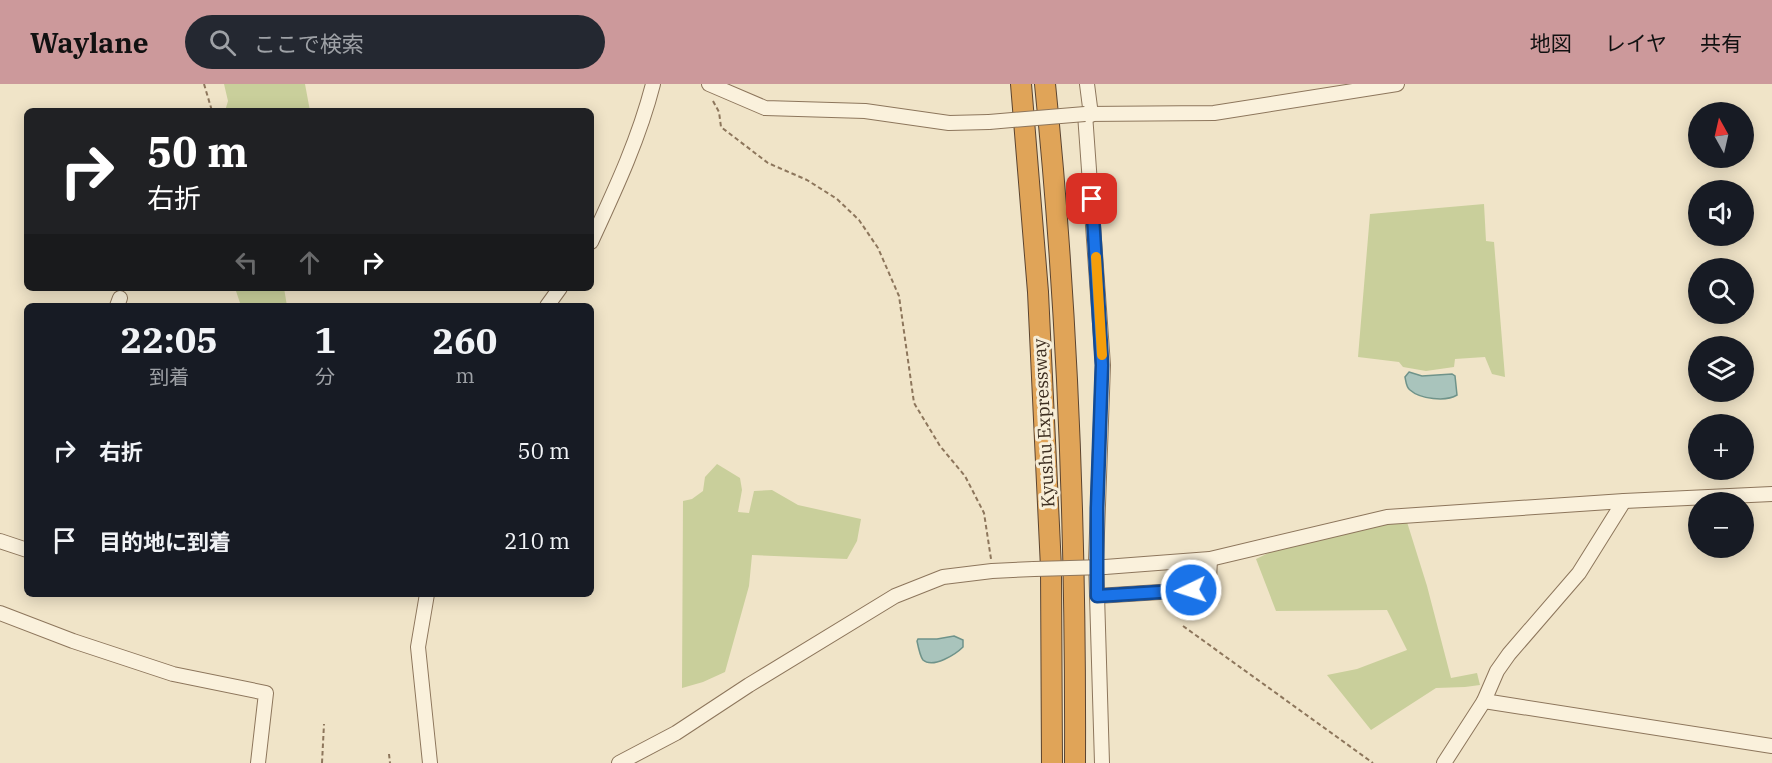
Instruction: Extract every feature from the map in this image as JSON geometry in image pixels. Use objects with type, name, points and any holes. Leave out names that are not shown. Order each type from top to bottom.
[{"type":"highway","name":"Kyushu Expressway","points":[[1021,84],[1038,292],[1050,545],[1052,763]]},
{"type":"highway","name":"Kyushu Expressway","points":[[1045,84],[1064,335],[1070,460],[1075,763]]},
{"type":"street","points":[[594,236],[626,167],[653,84]]},
{"type":"street","points":[[1087,84],[1102,365],[1097,508],[1102,763]]},
{"type":"street","points":[[709,89],[765,108],[865,111],[949,123],[1088,115],[1214,113],[1397,84]]},
{"type":"street","points":[[619,763],[676,732],[895,596],[943,578],[992,571],[1105,567],[1210,559],[1387,517],[1624,501],[1772,494]]},
{"type":"street","points":[[1444,763],[1484,701],[1497,671],[1579,573],[1624,501]]},
{"type":"street","points":[[0,541],[24,549]]},
{"type":"street","points":[[1097,596],[1191,590],[1209,580],[1210,559]]},
{"type":"street","points":[[426,597],[418,647],[430,763]]},
{"type":"street","points":[[0,613],[73,641],[173,674],[266,693],[258,763]]},
{"type":"street","points":[[1484,701],[1772,746]]},
{"type":"path","points":[[204,84],[211,108]]},
{"type":"path","points":[[709,89],[719,112],[721,127],[768,163],[807,180],[837,199],[859,220],[878,248],[899,296],[914,403],[940,446],[965,476],[984,513],[992,571]]},
{"type":"path","points":[[1183,626],[1372,763]]},
{"type":"path","points":[[322,763],[324,724]]},
{"type":"path","points":[[389,754],[390,763]]},
{"type":"green space","points":[[224,84],[305,84],[309,108],[226,108],[228,101]]},
{"type":"green space","points":[[1484,204],[1486,241],[1494,242],[1505,377],[1492,374],[1485,357],[1455,359],[1454,367],[1426,371],[1403,367],[1399,362],[1358,357],[1370,214]]},
{"type":"green space","points":[[236,291],[284,291],[286,303],[240,303]]},
{"type":"green space","points":[[717,464],[740,478],[742,490],[738,512],[749,513],[754,491],[772,490],[798,505],[861,519],[857,541],[847,559],[752,555],[749,586],[725,672],[682,688],[683,501],[692,499],[703,491],[705,477]]},
{"type":"green space","points":[[1407,522],[1427,586],[1451,678],[1477,673],[1480,685],[1436,688],[1371,730],[1327,675],[1357,669],[1407,650],[1387,610],[1276,611],[1256,559],[1287,544],[1381,524]]},
{"type":"water","points":[[1409,372],[1422,376],[1452,374],[1455,376],[1457,395],[1440,399],[1414,393],[1406,384],[1405,377]]},
{"type":"water","points":[[954,636],[963,640],[963,647],[960,650],[938,662],[923,660],[918,639]]},
{"type":"slow traffic","points":[[1096,257],[1102,355]]},
{"type":"route","points":[[1092,199],[1102,365],[1097,508],[1097,596],[1191,590]]}]
